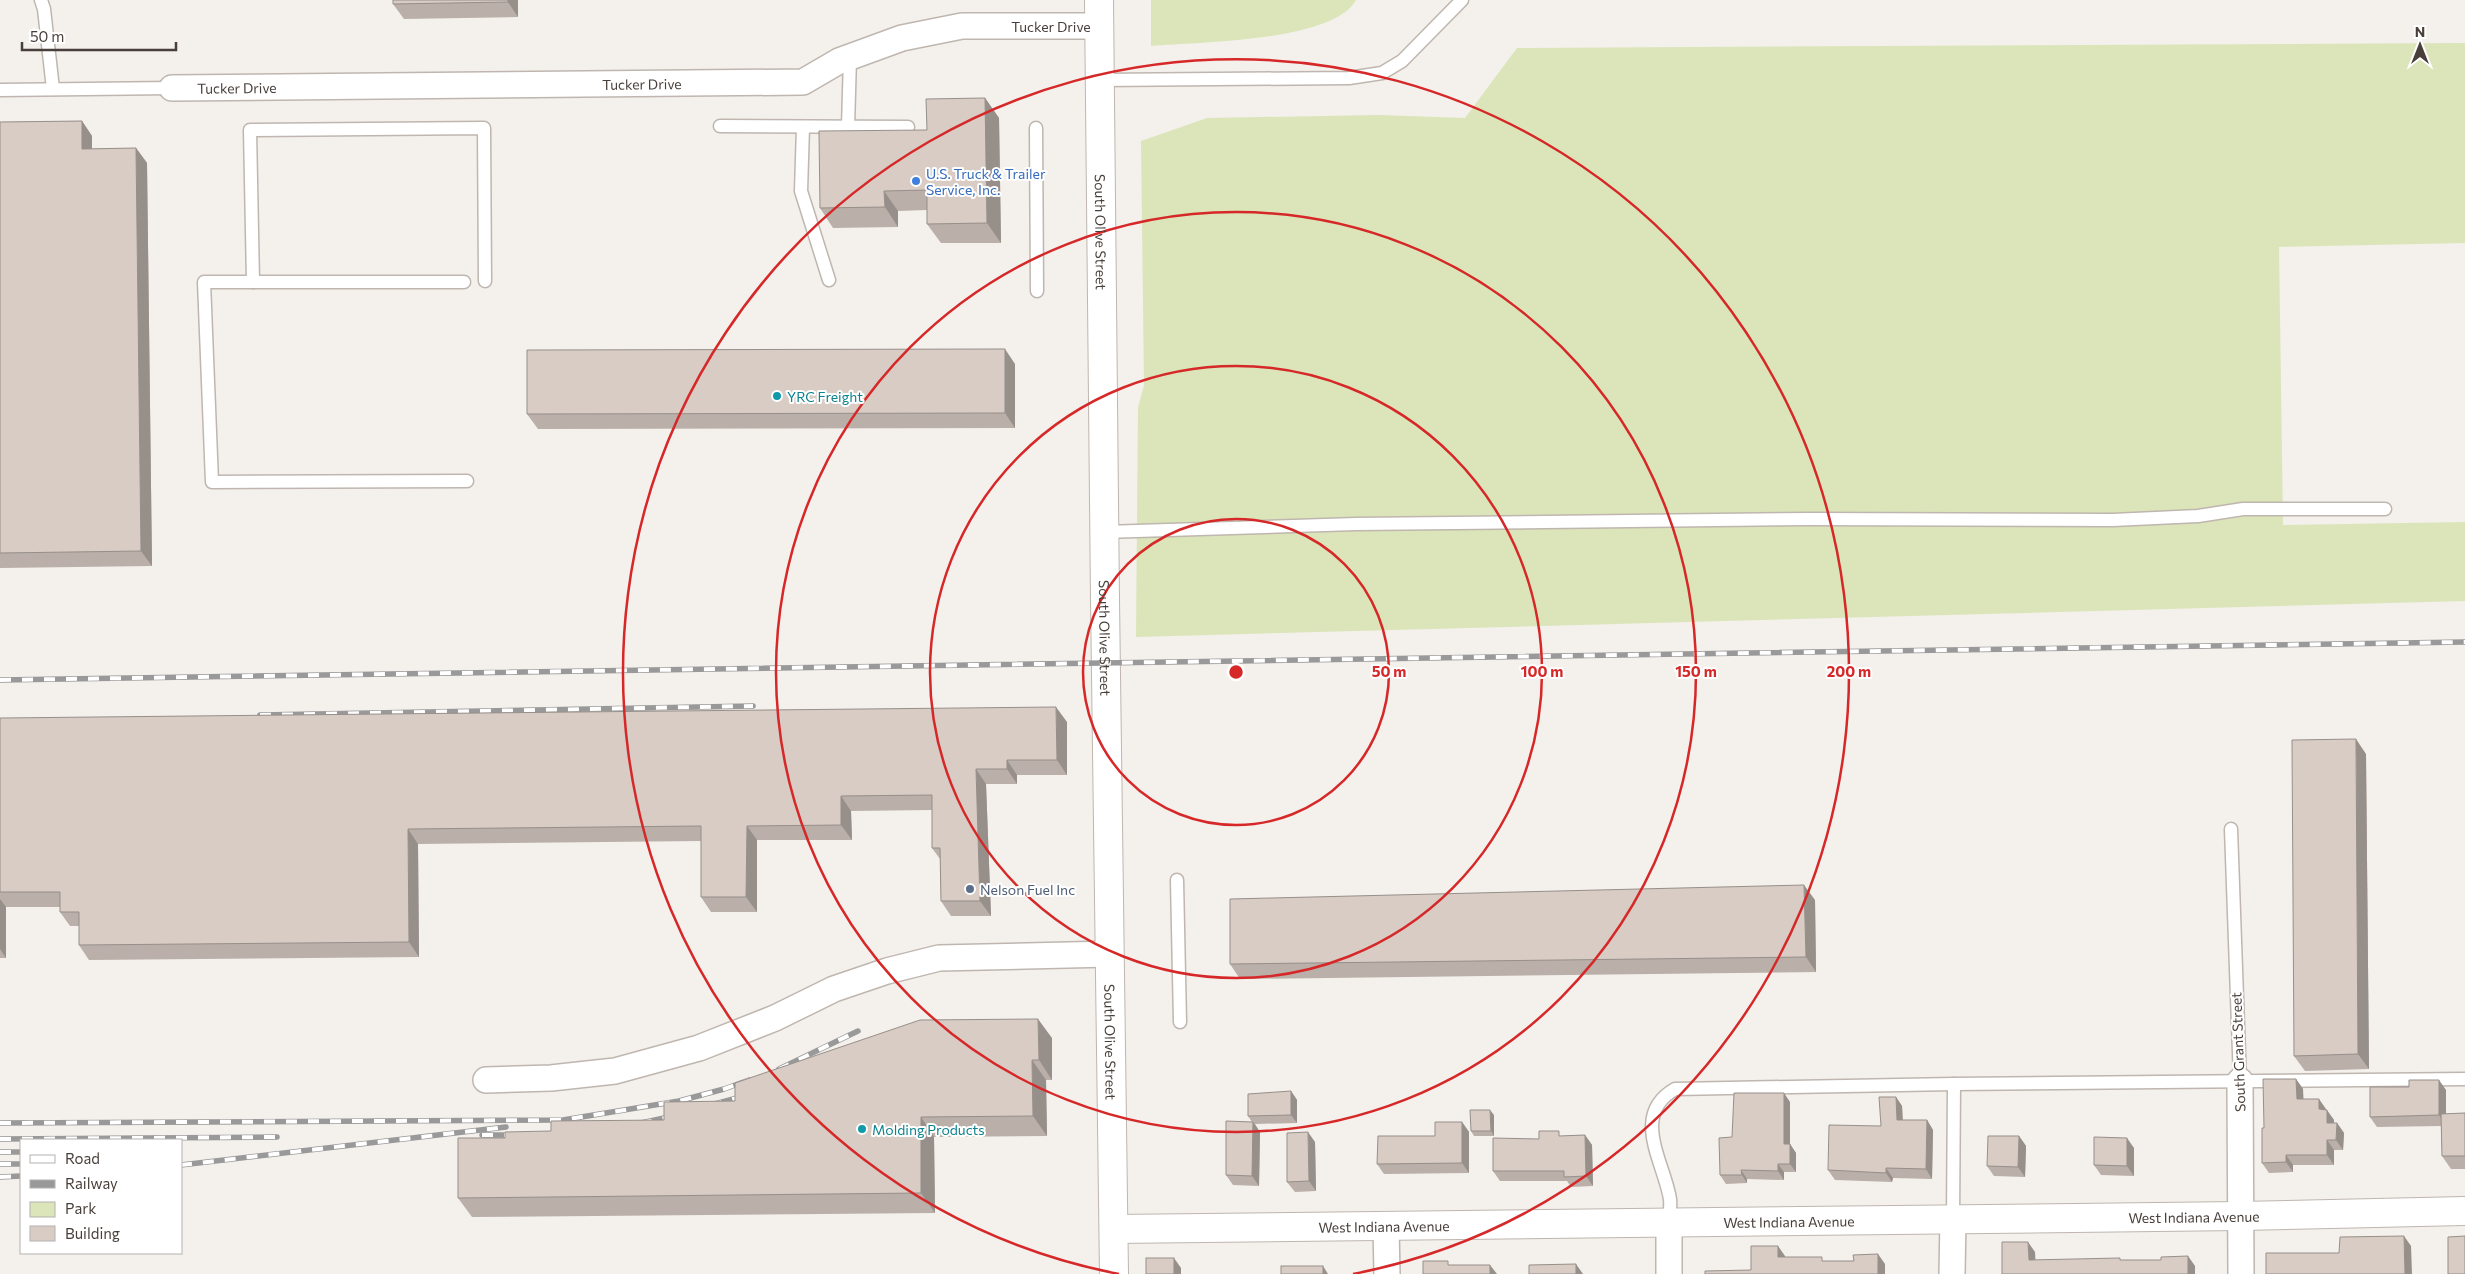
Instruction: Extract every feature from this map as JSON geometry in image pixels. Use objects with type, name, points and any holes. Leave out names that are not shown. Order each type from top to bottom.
[{"type":"street","name":"South Olive Street","points":[[1100,13],[1104,532],[1114,1274]]},
{"type":"street","name":"Tucker Drive","points":[[172,88],[802,82],[850,57],[902,38],[962,26],[1100,13]]},
{"type":"street","points":[[486,1080],[551,1078],[615,1071],[699,1048],[776,1018],[834,989],[887,971],[939,958],[1110,954]]},
{"type":"street","name":"South Grant Street","points":[[2240,1080],[2241,1274]]},
{"type":"street","name":"West Indiana Avenue","points":[[1114,1229],[2240,1216],[2465,1211]]},
{"type":"street","points":[[1952,1274],[1953,1219]]},
{"type":"street","points":[[1669,1223],[1669,1274]]},
{"type":"street","points":[[1386,1227],[1387,1274]]},
{"type":"lane","points":[[41,0],[44,9],[53,89]]},
{"type":"lane","points":[[1101,80],[1349,78],[1382,73],[1402,61],[1462,0]]},
{"type":"lane","points":[[848,127],[850,57]]},
{"type":"lane","points":[[0,90],[172,88]]},
{"type":"lane","points":[[720,126],[908,127]]},
{"type":"lane","points":[[803,127],[802,191],[829,280]]},
{"type":"lane","points":[[253,282],[250,130],[484,128],[485,281]]},
{"type":"lane","points":[[1036,128],[1037,291]]},
{"type":"lane","points":[[464,282],[204,282],[212,482],[467,481]]},
{"type":"lane","points":[[1104,532],[1356,524],[1810,519],[2113,520],[2198,516],[2243,509],[2385,509]]},
{"type":"lane","name":"South Grant Street","points":[[2231,829],[2240,1080]]},
{"type":"lane","points":[[1177,880],[1180,1022]]},
{"type":"lane","points":[[1669,1223],[1670,1200],[1654,1146],[1652,1118],[1655,1107],[1662,1096],[1675,1089],[2240,1080],[2465,1079]]},
{"type":"lane","points":[[1953,1219],[1954,1084]]},
{"type":"green space","points":[[1151,0],[1356,0],[1342,14],[1321,24],[1293,32],[1230,41],[1151,46]]},
{"type":"green space","points":[[2465,43],[2465,243],[2279,247],[2283,525],[2465,522],[2465,601],[1136,637],[1138,408],[1144,385],[1141,141],[1207,118],[1378,115],[1465,118],[1517,48]]},
{"type":"building","points":[[393,0],[508,0],[508,2],[393,4]]},
{"type":"building","name":"U.S. Truck & Trailer Service, Inc.","points":[[985,98],[987,223],[927,224],[927,190],[884,191],[885,207],[820,208],[819,131],[927,130],[926,99]]},
{"type":"building","points":[[82,121],[82,149],[136,148],[141,551],[0,553],[0,122]]},
{"type":"building","name":"YRC Freight","points":[[1005,349],[1005,413],[527,414],[527,350]]},
{"type":"building","points":[[1056,707],[1057,760],[1007,760],[1007,769],[976,769],[980,901],[941,901],[940,848],[932,848],[932,795],[841,796],[841,825],[747,826],[746,897],[701,897],[701,826],[408,829],[409,942],[79,945],[79,912],[60,912],[60,892],[0,892],[0,718]]},
{"type":"building","points":[[2356,739],[2358,1054],[2294,1056],[2292,740]]},
{"type":"building","points":[[1804,885],[1806,957],[1230,964],[1230,899]]},
{"type":"building","name":"Molding Products","points":[[1038,1019],[1039,1060],[1032,1060],[1033,1116],[921,1117],[921,1193],[458,1198],[458,1138],[505,1138],[505,1132],[551,1131],[551,1121],[664,1120],[664,1102],[735,1101],[735,1083],[920,1020]]},
{"type":"building","points":[[2263,1079],[2296,1079],[2297,1099],[2319,1099],[2319,1109],[2327,1110],[2327,1123],[2337,1123],[2336,1140],[2327,1140],[2327,1155],[2286,1155],[2286,1162],[2262,1163],[2262,1128],[2264,1128]]},
{"type":"building","points":[[2409,1080],[2439,1080],[2439,1115],[2370,1117],[2370,1087],[2409,1087]]},
{"type":"building","points":[[1291,1091],[1291,1115],[1248,1116],[1248,1094]]},
{"type":"building","points":[[1734,1093],[1784,1093],[1784,1144],[1790,1144],[1790,1164],[1778,1164],[1778,1171],[1741,1170],[1742,1175],[1720,1175],[1719,1138],[1732,1137]]},
{"type":"building","points":[[1879,1097],[1896,1097],[1897,1120],[1927,1120],[1926,1169],[1886,1168],[1886,1173],[1828,1170],[1829,1125],[1881,1126]]},
{"type":"building","points":[[1470,1110],[1490,1110],[1491,1131],[1471,1131]]},
{"type":"building","points":[[2465,1113],[2465,1156],[2442,1156],[2441,1114]]},
{"type":"building","points":[[1226,1121],[1253,1122],[1252,1176],[1226,1175]]},
{"type":"building","points":[[1435,1122],[1462,1122],[1462,1163],[1377,1164],[1378,1136],[1435,1136]]},
{"type":"building","points":[[1539,1131],[1559,1131],[1559,1136],[1585,1135],[1586,1176],[1564,1177],[1564,1171],[1493,1171],[1493,1138],[1539,1139]]},
{"type":"building","points":[[1308,1132],[1309,1181],[1287,1182],[1287,1133]]},
{"type":"building","points":[[1988,1136],[2019,1136],[2018,1167],[1987,1166]]},
{"type":"building","points":[[2094,1137],[2127,1138],[2127,1166],[2094,1165]]},
{"type":"building","points":[[2404,1236],[2405,1274],[2266,1274],[2266,1253],[2339,1253],[2340,1237]]},
{"type":"building","points":[[2465,1236],[2465,1274],[2448,1274],[2448,1237]]},
{"type":"building","points":[[2002,1242],[2028,1242],[2029,1260],[2120,1258],[2120,1260],[2161,1260],[2161,1257],[2188,1256],[2188,1274],[2002,1274]]},
{"type":"building","points":[[1751,1246],[1778,1246],[1778,1257],[1822,1257],[1822,1261],[1854,1261],[1853,1255],[1878,1254],[1878,1274],[1705,1274],[1705,1271],[1751,1270]]},
{"type":"building","points":[[1146,1258],[1174,1258],[1174,1274],[1146,1274]]},
{"type":"building","points":[[1423,1261],[1448,1261],[1448,1265],[1490,1265],[1490,1274],[1423,1274]]},
{"type":"building","points":[[1576,1264],[1576,1274],[1529,1274],[1529,1265]]},
{"type":"building","points":[[1281,1266],[1323,1266],[1323,1274],[1281,1274]]},
{"type":"railway","points":[[0,680],[2465,642]]},
{"type":"railway","points":[[260,715],[753,706]]},
{"type":"railway","points":[[779,1069],[858,1031]]},
{"type":"railway","points":[[0,1123],[563,1120],[679,1101],[749,1080]]},
{"type":"railway","points":[[711,1105],[737,1098]]},
{"type":"railway","points":[[641,1123],[678,1115]]},
{"type":"railway","points":[[182,1165],[506,1127]]},
{"type":"railway","points":[[482,1135],[519,1135]]},
{"type":"railway","points":[[0,1139],[277,1137]]},
{"type":"railway","points":[[0,1152],[20,1152]]},
{"type":"railway","points":[[0,1164],[20,1164]]},
{"type":"railway","points":[[0,1177],[20,1176]]},
{"type":"place","name":"U.S. Truck & Trailer Service, Inc.","points":[[916,181]]},
{"type":"place","name":"YRC Freight","points":[[777,396]]},
{"type":"place","name":"Nelson Fuel Inc","points":[[970,889]]},
{"type":"place","name":"Molding Products","points":[[862,1129]]}]
